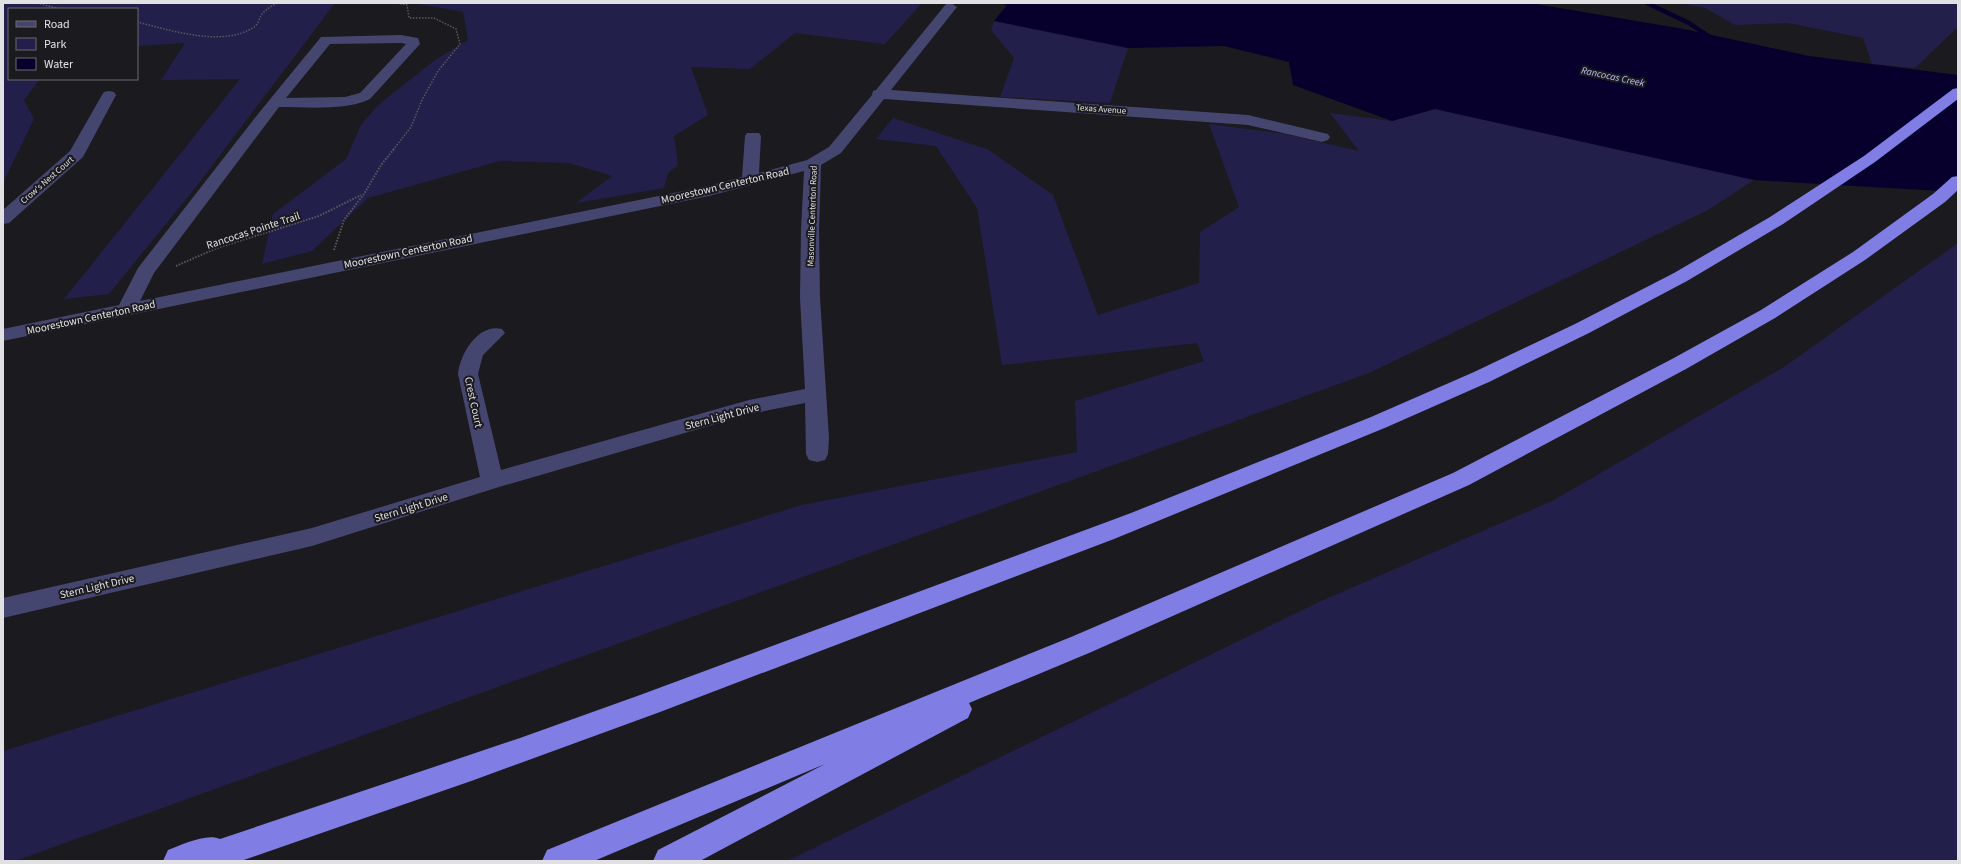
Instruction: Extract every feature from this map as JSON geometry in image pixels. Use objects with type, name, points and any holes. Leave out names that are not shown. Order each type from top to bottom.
[{"type":"highway","points":[[200,861],[275,833],[563,736],[1093,538],[1271,468],[1418,405],[1601,318],[1706,262],[1820,194],[1909,131],[1958,92]]},
{"type":"highway","points":[[558,861],[1080,645],[1461,479],[1672,368],[1768,314],[1859,256],[1938,198],[1958,181]]},
{"type":"highway","points":[[669,861],[1080,645]]},
{"type":"highway","points":[[179,861],[275,833]]},
{"type":"street","name":"Masonville Centerton Road","points":[[817,454],[818,438],[810,298],[810,230],[813,163],[835,150],[878,94],[950,7]]},
{"type":"street","points":[[126,310],[145,272],[275,103],[326,40],[401,39],[413,41],[413,44],[365,96],[356,100],[345,101],[275,103]]},
{"type":"street","name":"Texas Avenue","points":[[878,94],[1248,120],[1322,137]]},
{"type":"street","name":"Crow's Nest Court","points":[[3,219],[77,154],[109,95]]},
{"type":"street","points":[[750,180],[753,136]]},
{"type":"street","name":"Moorestown Centerton Road","points":[[3,335],[709,191],[813,163]]},
{"type":"street","name":"Crest Court","points":[[492,481],[468,374],[468,361],[474,352],[495,333]]},
{"type":"street","name":"Stern Light Drive","points":[[3,608],[312,537],[492,481],[749,407],[816,394]]},
{"type":"path","points":[[37,3],[43,6],[54,8]]},
{"type":"path","points":[[138,22],[170,31],[213,36],[239,34],[256,26],[262,14],[276,3]]},
{"type":"path","points":[[328,268],[344,220],[364,194],[381,165],[411,127],[422,100],[438,71],[460,44],[456,29],[434,18],[409,18],[407,5],[395,3]]},
{"type":"path","name":"Rancocas Pointe Trail","points":[[145,272],[180,265],[217,248],[319,216],[364,194]]},
{"type":"green space","points":[[3,3],[335,3],[196,187],[109,294],[64,299],[240,79],[161,80],[185,43],[138,46],[138,8],[8,8],[8,80],[39,80],[24,100],[34,119],[3,183]]},
{"type":"green space","points":[[413,3],[922,3],[885,44],[795,33],[750,69],[691,67],[708,115],[674,136],[678,165],[668,173],[664,188],[576,203],[612,176],[569,163],[500,161],[368,198],[312,251],[262,264],[273,214],[346,159],[361,125],[378,105],[435,60],[468,40],[463,12]]},
{"type":"green space","points":[[1680,3],[1958,3],[1958,27],[1915,68],[1872,64],[1863,38],[1788,23],[1735,25],[1705,8]]},
{"type":"green space","points":[[994,21],[1128,48],[1110,103],[1000,97],[1014,58],[991,30]]},
{"type":"green space","points":[[1435,109],[1754,180],[1708,210],[1369,373],[15,861],[3,861],[3,751],[802,505],[1077,452],[1075,401],[1204,361],[1197,343],[1002,365],[977,208],[936,146],[876,139],[893,118],[989,150],[1053,195],[1098,315],[1199,283],[1200,232],[1239,207],[1209,124],[1285,134],[1359,151],[1330,113],[1392,121]]},
{"type":"green space","points":[[1958,243],[1958,861],[787,861],[1321,601],[1552,501],[1784,367]]},
{"type":"water","name":"Rancocas Creek","points":[[997,3],[1530,3],[1684,29],[1809,56],[1958,75],[1958,192],[1754,180],[1435,109],[1392,121],[1293,85],[1289,62],[1224,46],[1128,48],[994,21],[1007,5]]},
{"type":"waterway","points":[[1647,3],[1689,23],[1713,39]]}]
